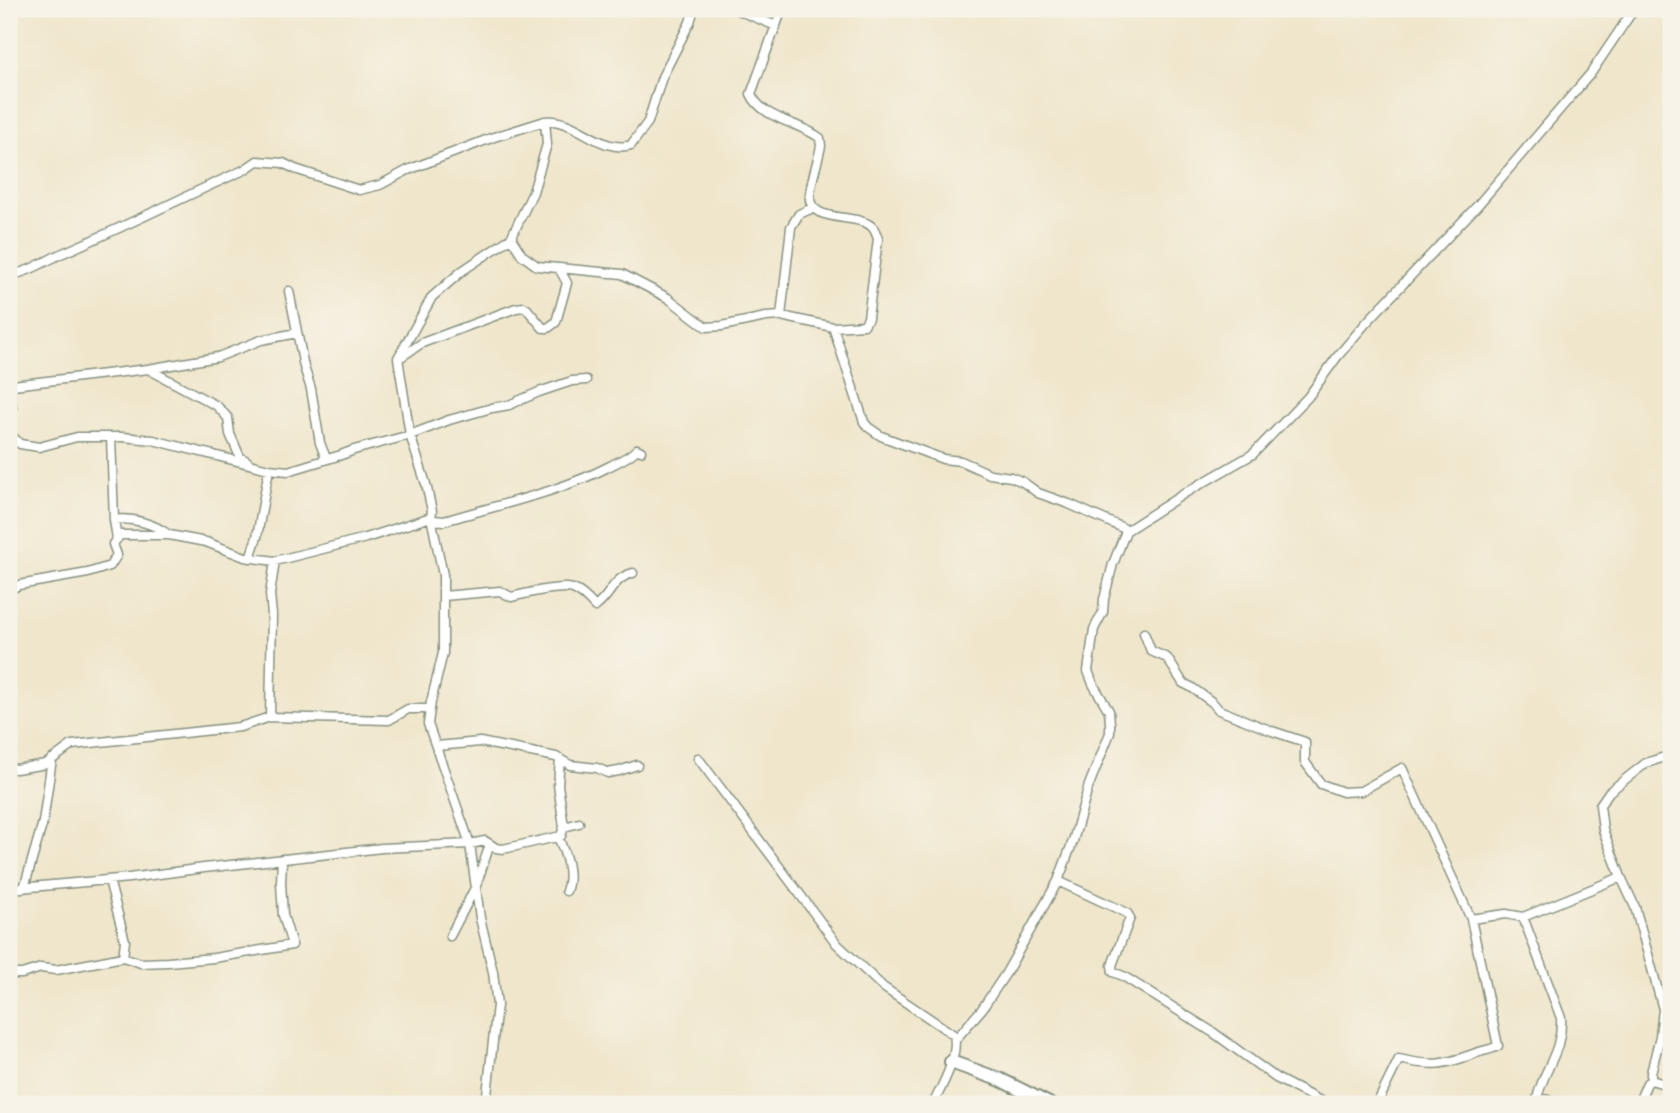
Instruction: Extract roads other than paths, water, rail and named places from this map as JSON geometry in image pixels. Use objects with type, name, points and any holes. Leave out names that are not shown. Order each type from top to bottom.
[{"type":"street","points":[[9,275],[20,274],[95,240],[244,170],[257,161],[283,163],[359,190],[380,186],[408,170],[494,137],[548,120],[571,125],[607,145],[631,145],[648,122],[662,77],[694,9]]},
{"type":"street","points":[[735,9],[776,26]]},
{"type":"street","points":[[511,237],[527,260],[537,266],[622,274],[668,298],[706,327],[781,316],[833,327],[864,325],[868,318],[877,239],[874,230],[871,226],[822,214],[813,208],[810,197],[821,146],[820,138],[767,112],[755,103],[751,94],[782,11],[791,9]]},
{"type":"street","points":[[956,1039],[982,1009],[1006,973],[1058,881],[1089,785],[1110,733],[1109,711],[1088,671],[1094,629],[1103,612],[1113,564],[1126,531],[1252,454],[1262,445],[1308,397],[1366,323],[1477,206],[1591,73],[1634,9]]},
{"type":"street","points":[[486,1104],[497,1005],[470,844],[428,724],[443,653],[443,575],[426,484],[410,435],[398,358],[432,298],[462,271],[511,237],[533,192],[547,144],[545,121]]},
{"type":"street","points":[[781,316],[791,227],[799,214],[813,208]]},
{"type":"street","points":[[398,358],[422,343],[516,308],[527,309],[543,328],[552,326],[556,322],[567,283],[559,268]]},
{"type":"street","points":[[289,291],[304,366],[312,389],[320,443],[326,458]]},
{"type":"street","points":[[833,327],[864,422],[868,427],[881,436],[943,459],[961,461],[990,474],[1011,477],[1038,493],[1069,504],[1126,531]]},
{"type":"street","points":[[9,425],[12,404],[9,390],[13,385],[149,369],[218,356],[261,340],[298,333]]},
{"type":"street","points":[[149,369],[217,406],[228,418],[230,434],[240,457],[253,465]]},
{"type":"street","points":[[9,433],[20,444],[39,447],[77,437],[153,440],[269,469],[288,471],[410,435],[449,420],[509,405],[572,381],[586,380]]},
{"type":"street","points":[[111,437],[117,539]]},
{"type":"street","points":[[431,517],[434,520],[444,520],[503,505],[573,482],[600,471],[638,449],[641,451]]},
{"type":"street","points":[[250,558],[257,537],[269,469]]},
{"type":"street","points":[[9,590],[19,585],[88,573],[110,566],[117,555],[113,544],[120,535],[169,535],[206,542],[250,558],[275,561],[366,538],[431,517]]},
{"type":"street","points":[[114,520],[124,519],[159,527],[169,535]]},
{"type":"street","points":[[270,717],[270,594],[275,561]]},
{"type":"street","points":[[443,596],[500,591],[511,597],[534,591],[563,589],[573,590],[584,596],[595,607],[623,575],[634,573]]},
{"type":"street","points":[[1144,633],[1151,651],[1167,658],[1182,683],[1219,709],[1272,732],[1305,742],[1305,762],[1321,784],[1343,792],[1362,791],[1402,768],[1471,919],[1498,1046],[1457,1061],[1440,1064],[1424,1065],[1399,1059],[1377,1104]]},
{"type":"street","points":[[9,768],[46,764],[72,745],[240,727],[270,717],[389,720],[408,709],[430,709]]},
{"type":"street","points":[[437,746],[480,742],[544,754],[570,765],[597,768],[608,773],[637,765]]},
{"type":"street","points":[[1638,1104],[1651,1080],[1660,1036],[1662,1009],[1635,907],[1603,830],[1600,805],[1609,792],[1646,763],[1671,755]]},
{"type":"street","points":[[698,758],[837,944],[883,987],[954,1035],[956,1048],[946,1080],[933,1104]]},
{"type":"street","points":[[24,888],[43,822],[52,759]]},
{"type":"street","points":[[9,889],[382,848],[485,841],[503,849],[558,837],[564,827],[558,785],[560,759]]},
{"type":"street","points":[[564,827],[579,823]]},
{"type":"street","points":[[558,837],[568,868],[566,891]]},
{"type":"street","points":[[450,936],[476,886],[491,844]]},
{"type":"street","points":[[9,974],[22,974],[41,968],[56,970],[123,957],[141,963],[168,962],[214,958],[292,945],[283,915],[282,859]]},
{"type":"street","points":[[1471,919],[1506,914],[1522,917],[1621,877]]},
{"type":"street","points":[[109,880],[125,941],[123,957]]},
{"type":"street","points":[[1058,881],[1127,913],[1129,918],[1112,966],[1113,972],[1214,1032],[1276,1078],[1326,1104]]},
{"type":"street","points":[[1522,917],[1561,1017],[1562,1027],[1558,1048],[1533,1102]]},
{"type":"street","points":[[951,1062],[1001,1080],[1049,1104]]},
{"type":"street","points":[[1651,1080],[1671,1086]]},
{"type":"street","points":[[1539,1089],[1547,1099]]},
{"type":"street","points":[[1533,1102],[1547,1099],[1562,1104]]}]
